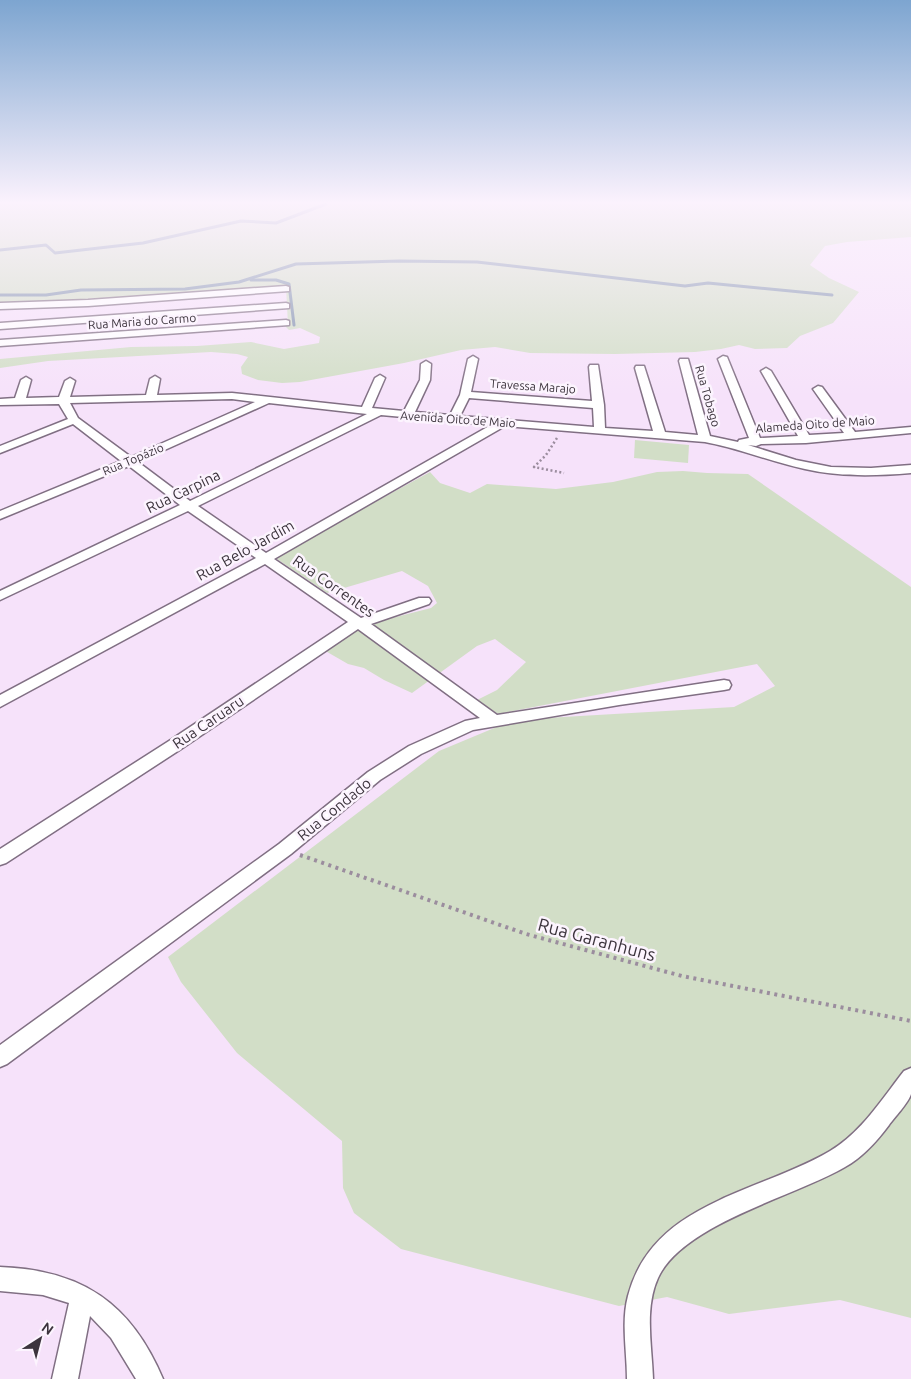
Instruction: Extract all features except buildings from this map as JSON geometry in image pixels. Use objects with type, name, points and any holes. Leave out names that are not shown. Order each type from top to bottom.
[{"type":"street","points":[[0,306],[88,303],[286,289]]},
{"type":"street","points":[[80,338],[88,303]]},
{"type":"street","points":[[0,326],[286,306]]},
{"type":"street","name":"Rua Maria do Carmo","points":[[0,343],[286,324]]},
{"type":"street","points":[[454,418],[465,395],[473,359]]},
{"type":"street","points":[[723,359],[756,443]]},
{"type":"street","name":"Rua Tobago","points":[[684,361],[705,439]]},
{"type":"street","points":[[408,415],[425,380],[426,364]]},
{"type":"street","points":[[594,367],[600,429]]},
{"type":"street","points":[[640,368],[660,435]]},
{"type":"street","points":[[766,371],[806,440]]},
{"type":"street","points":[[365,411],[380,378]]},
{"type":"street","points":[[151,398],[155,379]]},
{"type":"street","points":[[19,402],[26,380]]},
{"type":"street","points":[[63,401],[70,381]]},
{"type":"street","points":[[818,389],[852,436]]},
{"type":"street","name":"Travessa Marajo","points":[[465,395],[599,405]]},
{"type":"street","name":"Avenida Oito de Maio","points":[[0,402],[220,396],[408,415],[563,426],[705,439],[721,441],[824,470],[866,472],[911,469]]},
{"type":"street","name":"Rua Correntes","points":[[63,401],[74,420],[129,462],[495,721]]},
{"type":"street","name":"Rua Topázio","points":[[0,515],[129,462],[264,401]]},
{"type":"street","name":"Rua Carpina","points":[[0,596],[189,506],[378,412]]},
{"type":"street","points":[[0,450],[74,420]]},
{"type":"street","name":"Rua Belo Jardim","points":[[0,702],[266,558],[504,422]]},
{"type":"street","name":"Alameda Oito de Maio","points":[[721,441],[756,443],[911,430]]},
{"type":"street","name":"Rua Caruaru","points":[[0,858],[175,745],[349,626],[424,602]]},
{"type":"street","name":"Rua Condado","points":[[0,1057],[285,849],[359,787],[388,766],[415,750],[470,726],[619,700],[724,685]]},
{"type":"street","points":[[640,1379],[640,1295],[658,1255],[673,1240],[694,1226],[812,1174],[840,1158],[865,1137],[911,1078]]},
{"type":"street","points":[[0,1279],[21,1279],[58,1287],[82,1297],[108,1316],[133,1350],[150,1379]]},
{"type":"street","points":[[65,1379],[82,1297]]},
{"type":"path","points":[[563,426],[546,455],[534,466],[564,473]]},
{"type":"path","name":"Rua Garanhuns","points":[[285,849],[474,917],[535,936],[682,976],[911,1021]]},
{"type":"green space","points":[[0,268],[815,268],[829,278],[859,292],[833,323],[800,336],[787,348],[755,349],[739,345],[695,352],[615,354],[530,353],[495,347],[461,350],[404,363],[300,382],[282,383],[258,380],[242,374],[241,367],[248,357],[237,354],[211,352],[48,361],[0,368],[0,359],[131,347],[197,346],[251,342],[284,349],[319,343],[320,337],[300,328],[289,330],[285,326],[288,325],[286,287],[0,304]]},
{"type":"green space","points":[[635,440],[689,445],[688,463],[634,458]]},
{"type":"green space","points":[[683,471],[748,474],[911,587],[911,1318],[840,1300],[729,1314],[667,1297],[619,1306],[401,1249],[354,1213],[343,1188],[342,1141],[237,1053],[181,982],[168,957],[439,751],[499,726],[546,718],[734,707],[775,686],[757,664],[498,714],[477,700],[497,690],[526,662],[495,639],[477,646],[412,693],[364,668],[348,664],[322,649],[353,628],[431,608],[437,603],[428,586],[402,571],[327,593],[274,557],[430,472],[440,483],[470,493],[487,484],[556,489],[613,482],[657,472]]},
{"type":"waterway","points":[[0,295],[46,295],[81,290],[185,289],[239,282],[282,268]]},
{"type":"waterway","points":[[532,268],[685,286],[708,283],[832,295]]},
{"type":"waterway","points":[[251,280],[276,280],[289,284],[294,325]]}]
